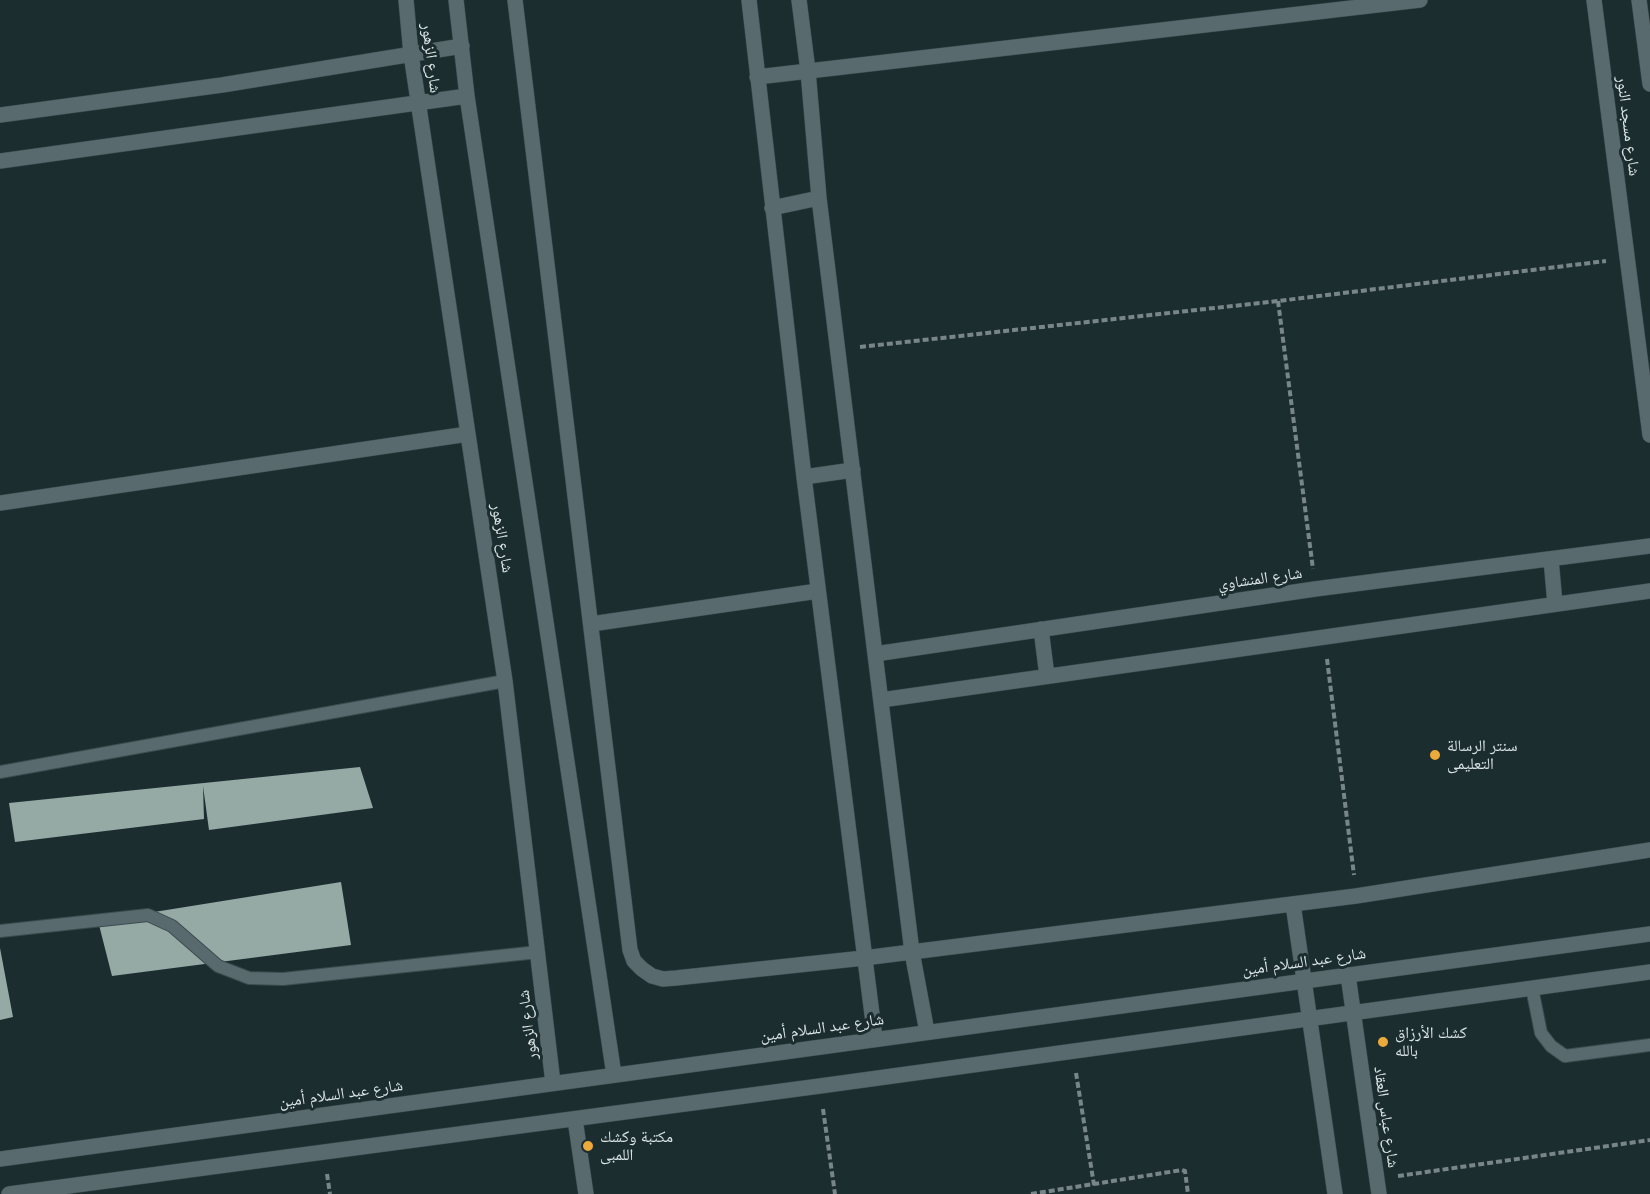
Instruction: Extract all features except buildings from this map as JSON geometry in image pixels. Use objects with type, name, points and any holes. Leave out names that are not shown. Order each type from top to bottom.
[{"type":"street","name":"شارع الزهور","points":[[406,0],[411,54],[505,681],[553,1083]]},
{"type":"street","name":"شارع الزهور","points":[[456,0],[467,96],[614,1075]]},
{"type":"street","points":[[515,0],[630,950],[634,961],[642,969],[652,976],[663,979],[912,952],[1356,896],[1650,850]]},
{"type":"street","points":[[748,0],[804,477],[875,1038]]},
{"type":"street","points":[[799,0],[819,198],[875,654],[912,952],[927,1032]]},
{"type":"street","points":[[757,77],[1420,0]]},
{"type":"street","name":"شارع مسجد النور","points":[[1594,0],[1650,435]]},
{"type":"street","name":"شارع مسجد النور","points":[[1639,0],[1650,84]]},
{"type":"street","points":[[0,115],[222,86],[462,46]]},
{"type":"street","points":[[0,161],[467,96]]},
{"type":"street","points":[[772,208],[819,198]]},
{"type":"street","points":[[0,502],[468,434]]},
{"type":"street","points":[[804,477],[853,470]]},
{"type":"street","name":"شارع المنشاوي","points":[[875,654],[1316,589],[1650,546]]},
{"type":"street","points":[[1551,559],[1555,604]]},
{"type":"street","points":[[591,624],[818,591]]},
{"type":"street","points":[[881,700],[1650,591]]},
{"type":"street","points":[[1041,628],[1047,676]]},
{"type":"street","points":[[1293,904],[1335,1194]]},
{"type":"street","name":"شارع عبد السلام أمين","points":[[0,1159],[1650,934]]},
{"type":"street","points":[[9,1194],[1650,972]]},
{"type":"street","name":"شارع عباس العقاد","points":[[1348,975],[1378,1186]]},
{"type":"street","points":[[575,1119],[586,1194]]},
{"type":"lane","points":[[0,772],[505,681]]},
{"type":"lane","points":[[0,931],[148,915],[172,926],[218,966],[249,978],[283,979],[538,952]]},
{"type":"lane","points":[[1532,988],[1541,1033],[1551,1046],[1565,1056],[1650,1046]]},
{"type":"path","points":[[838,349],[1278,301],[1627,258]]},
{"type":"path","points":[[1072,1051],[1094,1185]]},
{"type":"path","points":[[820,1086],[835,1194]]},
{"type":"path","points":[[1378,1186],[1650,1140]]},
{"type":"path","points":[[1031,1194],[1182,1170],[1185,1171],[1188,1194]]},
{"type":"place","name":"سنتر الرسالة التعليمى","points":[[1435,755]]},
{"type":"place","name":"كشك الأرزاق بالله","points":[[1383,1042]]},
{"type":"place","name":"مكتبة وكشك اللمبى","points":[[588,1146]]}]
